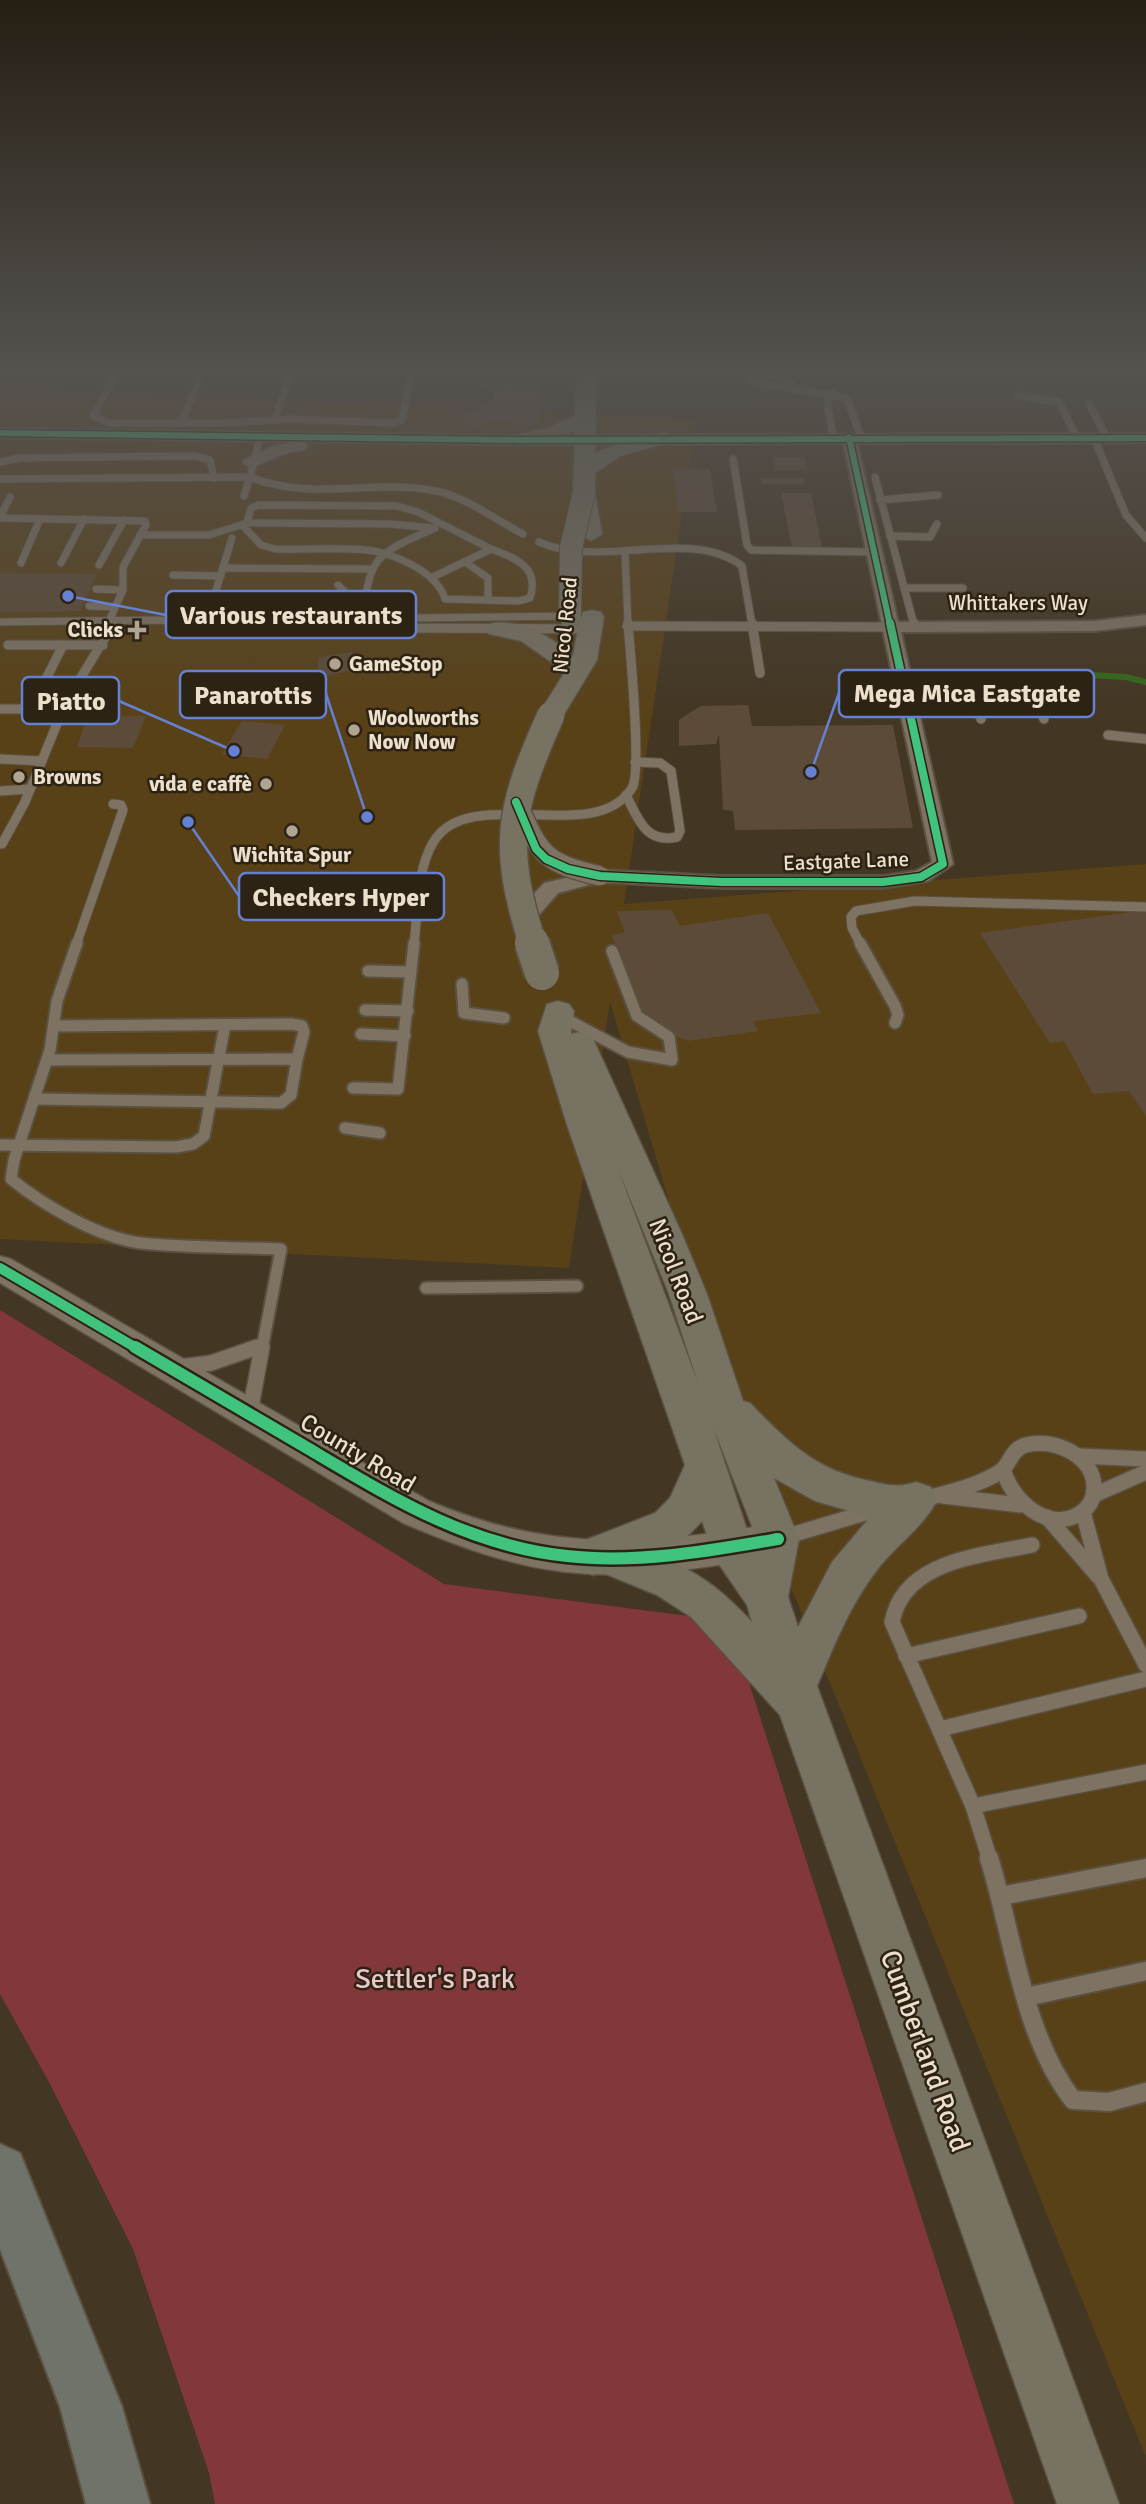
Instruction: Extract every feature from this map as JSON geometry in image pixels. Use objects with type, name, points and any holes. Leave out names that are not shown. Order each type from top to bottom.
[{"type":"highway","points":[[0,2173],[91,2407],[118,2504]]},
{"type":"main road","name":"Nicol Road","points":[[584,488],[591,534],[580,622],[584,660],[551,715],[516,802],[513,856],[524,918],[542,973],[561,1015],[584,1053],[631,1165],[664,1234],[723,1401],[778,1539]]},
{"type":"main road","name":"Nicol Road","points":[[551,715],[562,659],[580,622]]},
{"type":"main road","points":[[498,629],[529,636],[562,659]]},
{"type":"main road","name":"Nicol Road","points":[[561,1015],[554,1031],[584,1125],[662,1336],[732,1547]]},
{"type":"main road","points":[[723,1401],[767,1448],[802,1474],[830,1489],[917,1500]]},
{"type":"main road","points":[[602,1556],[670,1526],[686,1510],[705,1465]]},
{"type":"main road","points":[[602,1556],[672,1581],[706,1603],[798,1698],[826,1611],[842,1583],[873,1542],[917,1500]]},
{"type":"main road","name":"Cumberland Road","points":[[766,1597],[778,1539]]},
{"type":"main road","name":"Cumberland Road","points":[[732,1547],[766,1597],[798,1698],[1088,2504]]},
{"type":"street","name":"Eastgate Lane","points":[[516,802],[537,849],[546,859],[568,869],[600,876],[721,883],[912,879],[930,874],[943,864],[859,488]]},
{"type":"street","name":"Whittakers Way","points":[[891,627],[1095,626],[1146,620]]},
{"type":"street","points":[[524,918],[551,888],[600,876]]},
{"type":"street","name":"County Road","points":[[0,1268],[250,1412],[416,1512],[439,1522],[503,1544],[540,1553],[602,1556],[673,1554],[778,1539]]},
{"type":"lane","points":[[244,496],[246,488]]},
{"type":"lane","points":[[287,488],[441,492],[523,534]]},
{"type":"lane","points":[[738,488],[747,545],[751,550],[874,552]]},
{"type":"lane","points":[[877,488],[915,627]]},
{"type":"lane","points":[[1114,488],[1126,515],[1146,538]]},
{"type":"lane","points":[[880,500],[938,495]]},
{"type":"lane","points":[[2,844],[30,789],[63,710],[103,645],[123,590],[123,567],[146,525],[145,521],[0,517],[10,497]]},
{"type":"lane","points":[[262,505],[397,506],[444,524],[524,563],[534,576],[533,594],[526,601],[444,599],[442,588],[433,577],[382,552],[275,550],[261,545],[245,525],[251,508],[262,505]]},
{"type":"lane","points":[[21,563],[40,519]]},
{"type":"lane","points":[[61,563],[83,519]]},
{"type":"lane","points":[[99,565],[108,554],[124,520]]},
{"type":"lane","points":[[139,535],[204,535],[245,525],[389,524],[435,528]]},
{"type":"lane","points":[[361,626],[370,569],[382,552],[444,524]]},
{"type":"lane","points":[[890,537],[930,537],[937,524]]},
{"type":"lane","points":[[206,623],[232,538]]},
{"type":"lane","points":[[539,542],[569,553],[712,551],[733,557],[742,566],[760,673]]},
{"type":"lane","points":[[433,577],[491,549]]},
{"type":"lane","points":[[353,1088],[398,1089],[421,880],[429,852],[441,832],[472,817],[588,812],[613,805],[633,787],[635,762],[625,552]]},
{"type":"lane","points":[[108,554],[128,554]]},
{"type":"lane","points":[[465,562],[488,578],[488,600]]},
{"type":"lane","points":[[173,575],[221,576],[370,569]]},
{"type":"lane","points":[[221,576],[231,583]]},
{"type":"lane","points":[[338,585],[352,598],[365,601],[411,599]]},
{"type":"lane","points":[[904,588],[963,588]]},
{"type":"lane","points":[[96,589],[123,590]]},
{"type":"lane","points":[[89,606],[115,607]]},
{"type":"lane","points":[[211,607],[222,607]]},
{"type":"lane","points":[[0,622],[112,621],[361,626],[413,618],[438,618],[580,622]]},
{"type":"lane","points":[[383,623],[435,628],[498,629],[580,622]]},
{"type":"lane","points":[[627,625],[891,627]]},
{"type":"lane","points":[[8,645],[103,645]]},
{"type":"lane","points":[[32,709],[63,645]]},
{"type":"lane","points":[[905,690],[1079,692]]},
{"type":"lane","points":[[973,691],[981,719]]},
{"type":"lane","points":[[1035,692],[1044,719]]},
{"type":"lane","points":[[0,709],[63,710]]},
{"type":"lane","points":[[1108,735],[1146,739]]},
{"type":"lane","points":[[0,759],[42,761]]},
{"type":"lane","points":[[626,796],[652,837],[661,841],[677,836],[680,831],[671,771],[660,764],[635,762]]},
{"type":"lane","points":[[0,791],[30,789]]},
{"type":"lane","points":[[113,804],[121,805],[123,810],[57,1001],[48,1060],[11,1180],[19,1187],[116,1237],[171,1247],[281,1249],[250,1412]]},
{"type":"lane","points":[[895,1023],[898,1015],[895,1006],[852,928],[851,917],[856,911],[915,901],[1146,907]]},
{"type":"lane","points":[[561,1015],[628,1052],[672,1060],[669,1037],[637,1016],[612,951]]},
{"type":"lane","points":[[368,971],[411,972]]},
{"type":"lane","points":[[462,984],[464,1013],[503,1018]]},
{"type":"lane","points":[[365,1010],[408,1011]]},
{"type":"lane","points":[[0,1145],[176,1147],[193,1143],[204,1136],[225,1025]]},
{"type":"lane","points":[[36,1099],[286,1101],[291,1095],[304,1032],[302,1026],[54,1026]]},
{"type":"lane","points":[[361,1034],[405,1036]]},
{"type":"lane","points":[[48,1060],[297,1059]]},
{"type":"lane","points":[[345,1128],[380,1133]]},
{"type":"lane","points":[[426,1288],[577,1286]]},
{"type":"lane","points":[[172,1368],[211,1363],[263,1345]]},
{"type":"lane","points":[[917,1500],[1020,1505],[1047,1517],[1067,1518],[1083,1512],[1094,1495],[1094,1479],[1079,1456],[1065,1448],[1036,1442],[1013,1452],[1003,1469],[1004,1482],[1020,1505]]},
{"type":"lane","points":[[1079,1456],[1146,1459]]},
{"type":"lane","points":[[778,1539],[917,1500],[1003,1469]]},
{"type":"lane","points":[[1094,1495],[1146,1472]]},
{"type":"lane","points":[[1083,1512],[1101,1579],[1146,1665]]},
{"type":"lane","points":[[1047,1517],[1101,1579]]},
{"type":"lane","points":[[1032,1545],[954,1563],[922,1575],[899,1592],[891,1608],[892,1622],[974,1806],[1002,1896],[1026,1997],[1056,2078],[1073,2100],[1109,2102],[1146,2092]]},
{"type":"lane","points":[[906,1656],[1079,1616]]},
{"type":"lane","points":[[940,1730],[1146,1679]]},
{"type":"lane","points":[[974,1806],[1146,1772]]},
{"type":"lane","points":[[1002,1896],[1146,1868]]},
{"type":"lane","points":[[1026,1997],[1146,1971]]},
{"type":"shaded area","points":[[0,488],[686,488],[624,904],[1146,864],[1146,2457],[763,1519],[610,1002],[569,1268],[0,1239]]},
{"type":"green space","name":"Settler's Park","points":[[0,1310],[444,1584],[688,1616],[742,1661],[1014,2504],[215,2504],[209,2473],[133,2249],[49,2082],[0,1994]]},
{"type":"building","points":[[675,488],[713,488],[717,512],[678,512]]},
{"type":"building","points":[[781,493],[811,493],[822,547],[792,548]]},
{"type":"building","points":[[0,573],[97,574],[80,611],[0,612]]},
{"type":"building","points":[[352,652],[351,671],[317,677],[319,657]]},
{"type":"building","points":[[748,705],[752,726],[893,725],[913,828],[735,830],[733,811],[723,810],[719,734],[716,744],[679,746],[679,720],[700,706]]},
{"type":"building","points":[[146,716],[133,748],[77,747],[87,717]]},
{"type":"building","points":[[242,721],[285,725],[267,759],[222,754]]},
{"type":"building","points":[[672,910],[680,926],[768,913],[821,1013],[753,1021],[758,1031],[687,1041],[642,1019],[612,935],[625,932],[617,911]]},
{"type":"building","points":[[1146,910],[1146,1116],[1129,1091],[1093,1094],[1064,1041],[1050,1043],[980,933]]},
{"type":"waterway","points":[[1090,675],[1126,677],[1146,682]]},
{"type":"cycle path","points":[[516,802],[536,849],[546,859],[568,869],[600,876],[721,882],[883,882],[921,877],[943,864],[860,488]]},
{"type":"cycle path","points":[[0,1268],[416,1512],[476,1535],[538,1552],[597,1558],[689,1553],[778,1539]]},
{"type":"place","name":"Various restaurants","points":[[68,596]]},
{"type":"place","name":"Clicks","points":[[137,630]]},
{"type":"place","name":"GameStop","points":[[335,664]]},
{"type":"place","name":"Woolworths Now Now","points":[[354,730]]},
{"type":"place","name":"Piatto","points":[[234,751]]},
{"type":"place","name":"Mega Mica Eastgate","points":[[811,772]]},
{"type":"place","name":"Browns","points":[[19,777]]},
{"type":"place","name":"vida e caffè","points":[[266,784]]},
{"type":"place","name":"Panarottis","points":[[367,817]]},
{"type":"place","name":"Checkers Hyper","points":[[188,822]]},
{"type":"place","name":"Wichita Spur","points":[[292,831]]}]
